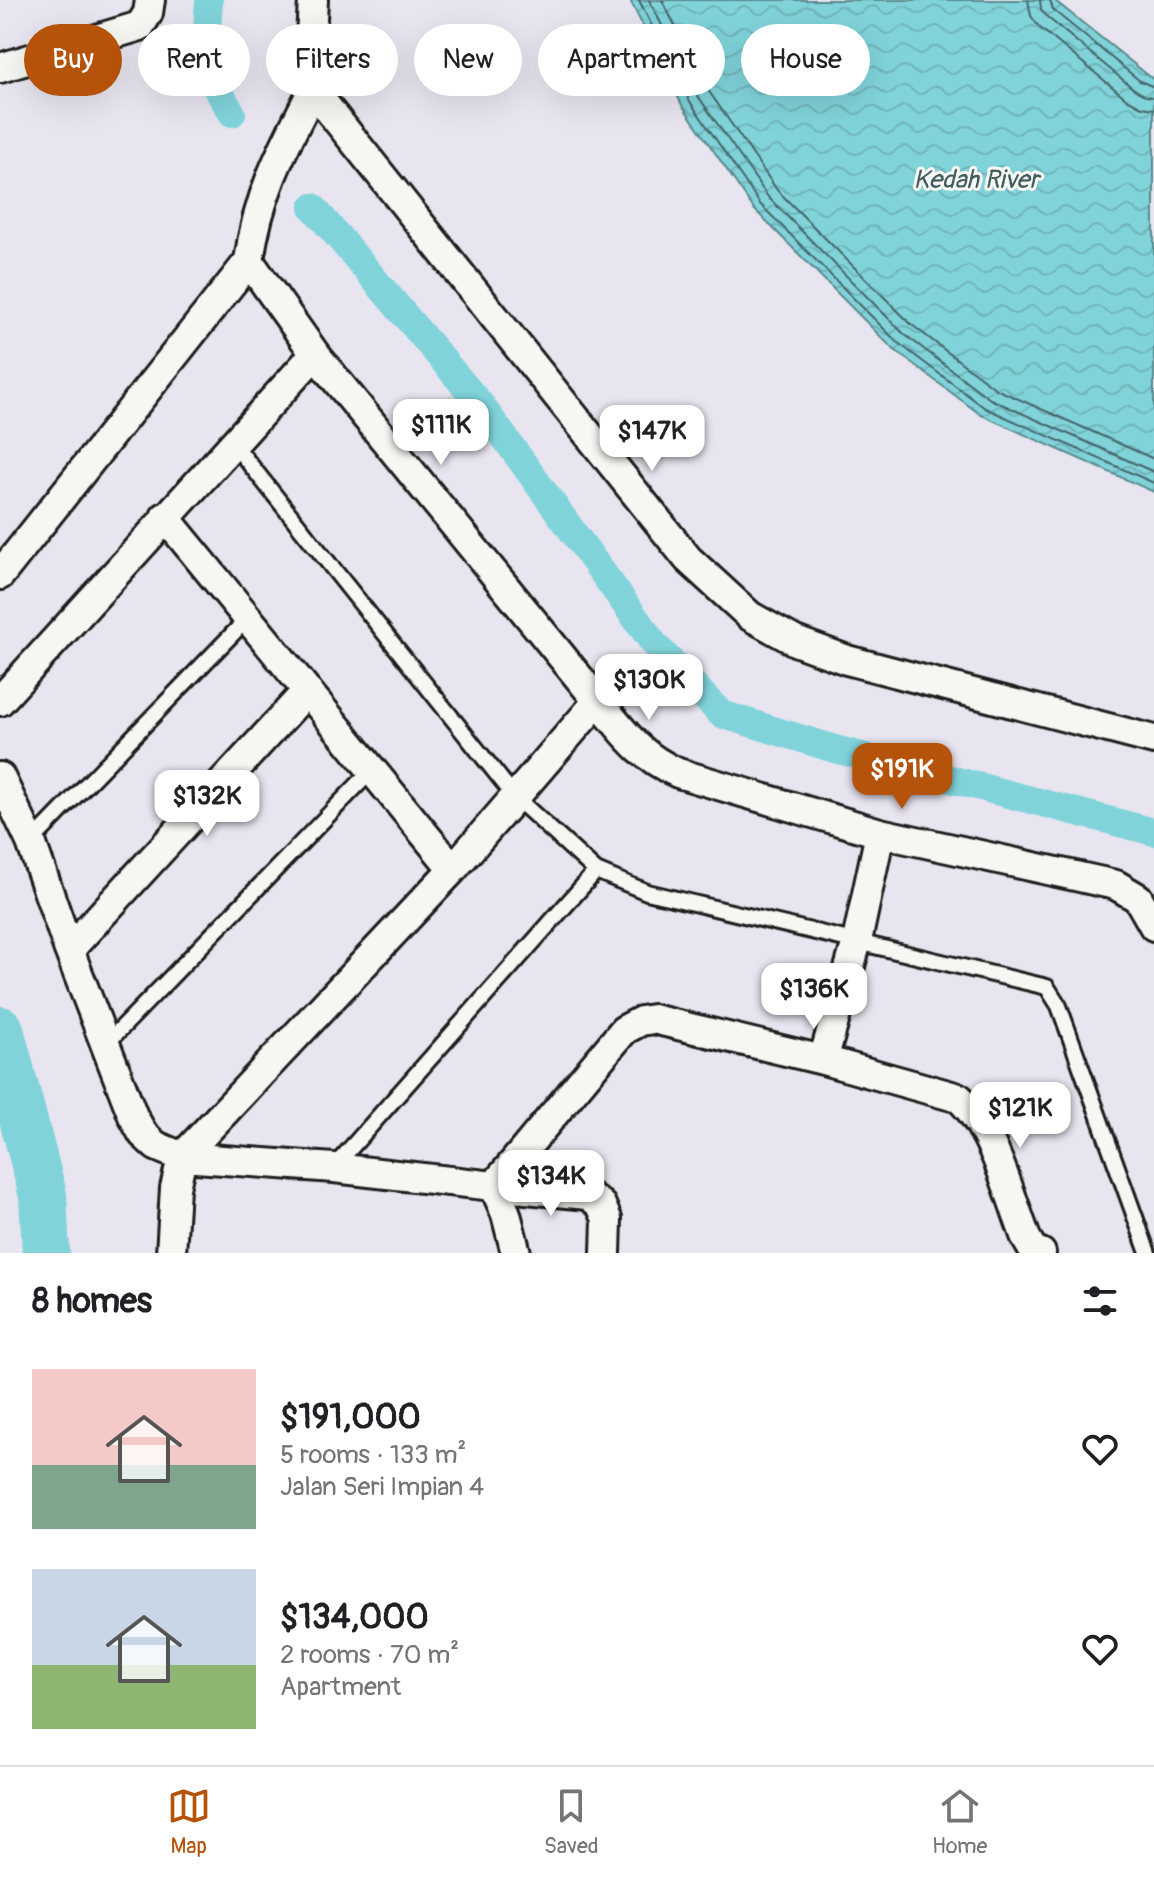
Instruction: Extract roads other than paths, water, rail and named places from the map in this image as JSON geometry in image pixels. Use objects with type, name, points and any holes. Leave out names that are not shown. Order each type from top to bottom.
[{"type":"street","points":[[0,68],[140,26],[148,13],[150,0]]},
{"type":"street","points":[[312,24],[313,0]]},
{"type":"street","points":[[0,575],[249,261],[252,236],[267,182],[310,96]]},
{"type":"street","points":[[318,96],[688,559],[750,616],[795,641],[847,660],[1154,740]]},
{"type":"street","points":[[249,261],[315,354],[598,701],[654,762],[880,833],[1116,885],[1138,898],[1154,926]]},
{"type":"street","points":[[0,701],[315,354]]},
{"type":"street","points":[[165,517],[453,869]]},
{"type":"street","points":[[69,950],[307,691]]},
{"type":"street","points":[[171,1253],[175,1188],[182,1157],[453,869],[598,701]]},
{"type":"street","points":[[0,777],[31,842],[133,1116],[143,1134],[156,1146],[182,1157],[334,1168],[588,1195],[601,1205],[607,1219],[606,1253]]},
{"type":"street","points":[[823,1060],[857,941],[880,833]]},
{"type":"street","points":[[494,1186],[624,1030],[653,1019],[823,1060],[959,1098],[974,1112],[987,1135],[1026,1238],[1033,1250],[1041,1253]]},
{"type":"street","points":[[494,1186],[506,1214],[516,1253]]},
{"type":"lane","points":[[233,443],[515,797],[596,871],[647,892],[1047,987],[1059,1006],[1148,1253]]},
{"type":"lane","points":[[31,842],[248,618]]},
{"type":"lane","points":[[106,1044],[372,770]]},
{"type":"lane","points":[[334,1168],[596,871]]},
{"type":"water","name":"Kedah River","points":[[630,0],[1054,0],[1154,80],[1154,492],[981,415],[892,348],[754,209],[682,105],[678,96],[725,96],[725,24],[642,24]]},
{"type":"waterway","points":[[209,0],[206,45],[211,79],[232,113]]},
{"type":"waterway","points":[[313,207],[481,405],[655,645],[721,714],[835,749],[1154,832]]},
{"type":"waterway","points":[[0,1030],[43,1195],[46,1253]]}]
